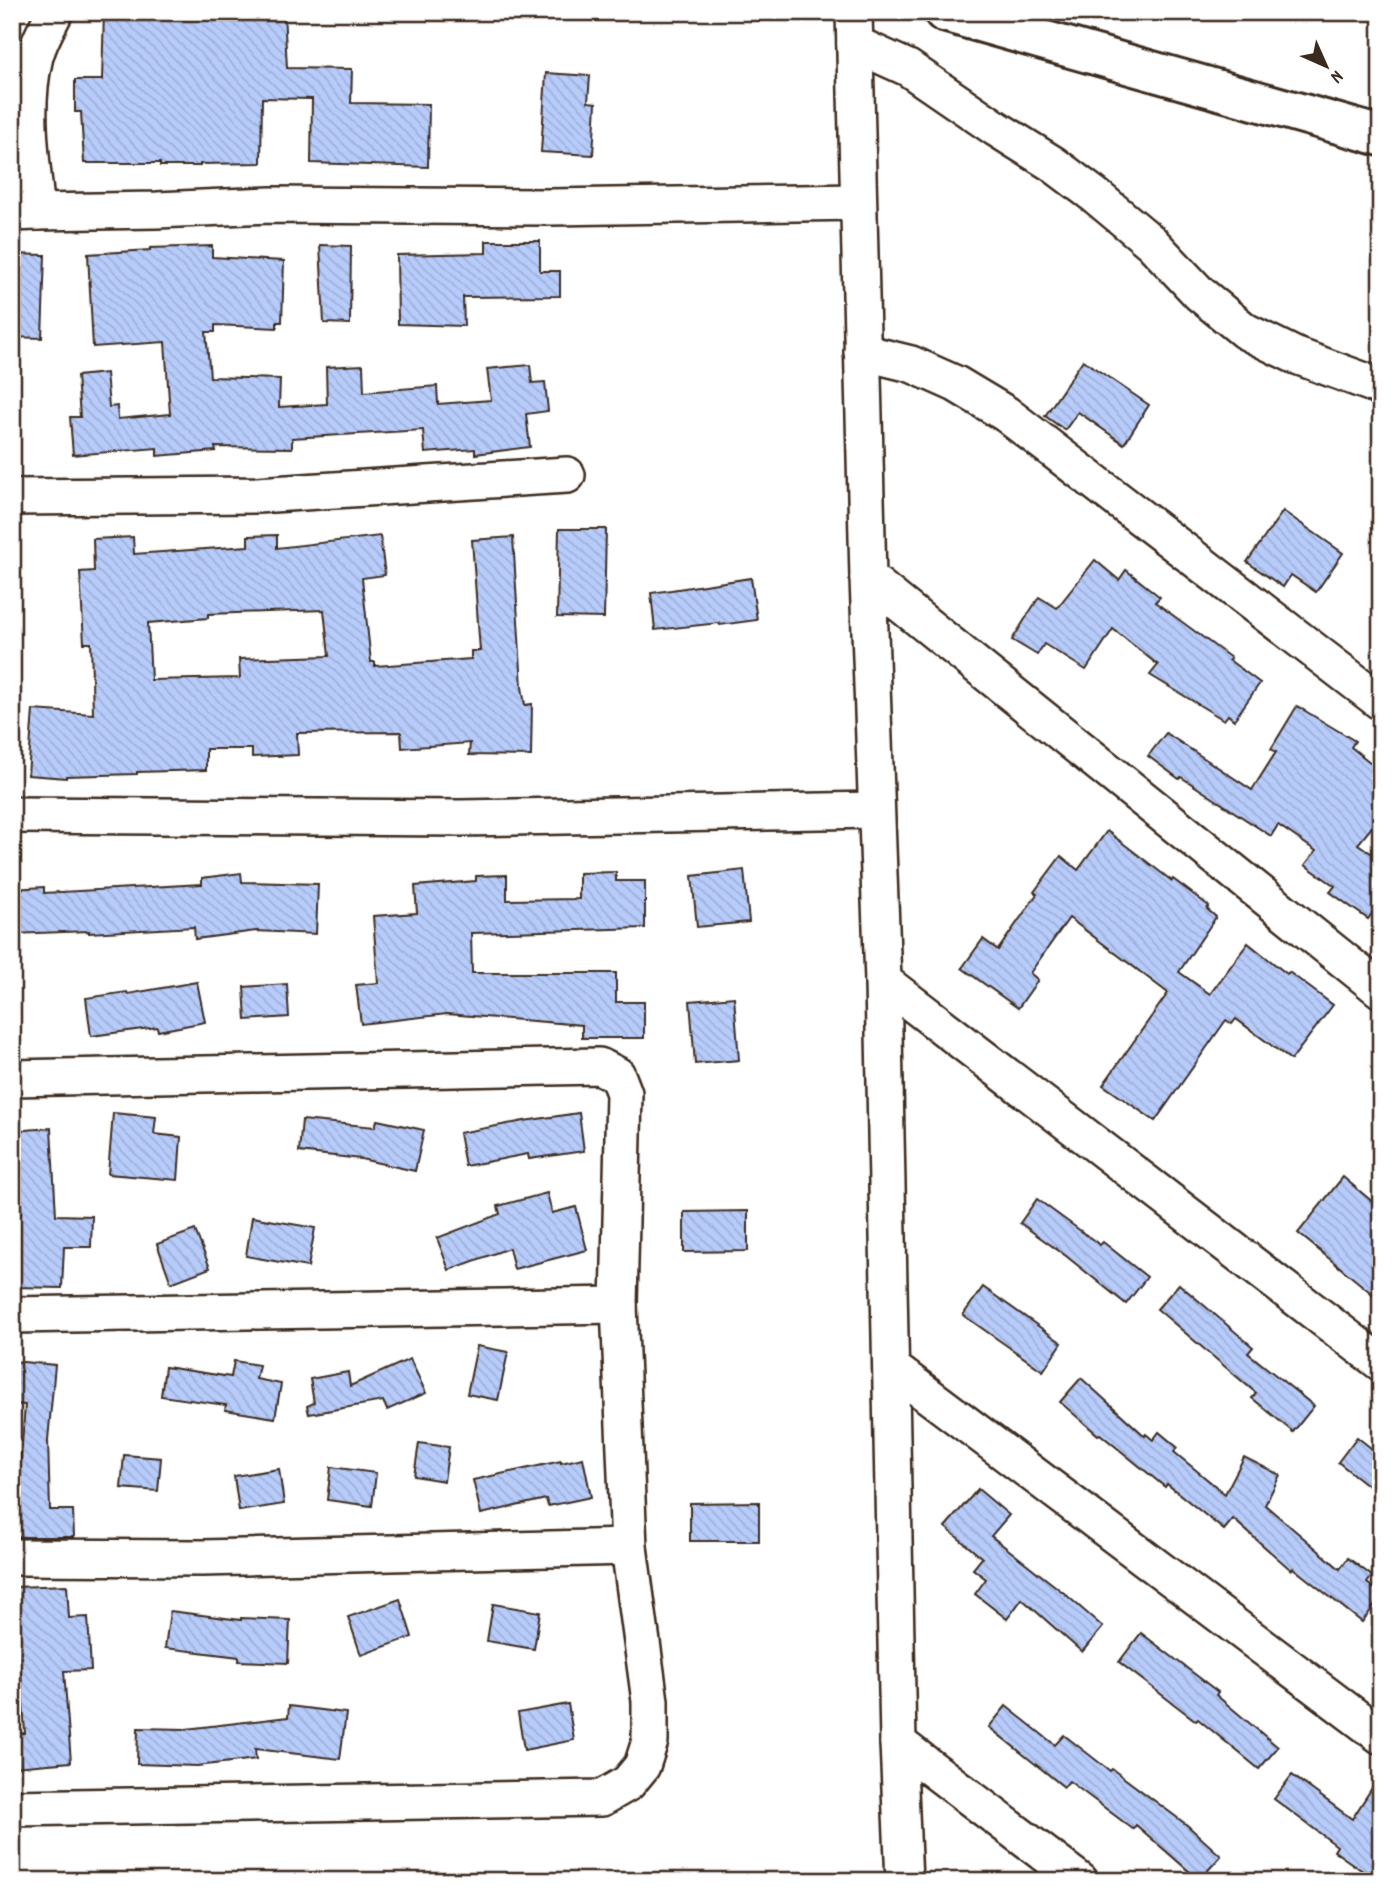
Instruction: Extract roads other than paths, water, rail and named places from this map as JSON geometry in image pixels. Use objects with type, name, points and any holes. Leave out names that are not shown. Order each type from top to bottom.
[{"type":"street","points":[[55,12],[34,59],[29,92],[24,212],[271,205],[550,207],[858,202]]},
{"type":"street","points":[[944,12],[1381,136]]},
{"type":"street","points":[[854,28],[868,578],[883,981],[898,1743],[904,1881]]},
{"type":"street","points":[[854,28],[1097,197],[1152,243],[1200,294],[1245,331],[1294,355],[1381,387]]},
{"type":"street","points":[[862,352],[911,364],[956,383],[1006,414],[1381,702]]},
{"type":"street","points":[[12,497],[257,495],[567,475]]},
{"type":"street","points":[[868,578],[1381,989]]},
{"type":"street","points":[[12,815],[460,818],[876,810]]},
{"type":"street","points":[[883,981],[1381,1363]]},
{"type":"street","points":[[12,1078],[599,1066],[617,1075],[624,1093],[619,1305],[629,1547],[650,1701],[650,1741],[642,1766],[628,1783],[602,1798],[12,1808]]},
{"type":"street","points":[[12,1315],[619,1305]]},
{"type":"street","points":[[892,1368],[1381,1735]]},
{"type":"street","points":[[12,1557],[202,1558],[629,1547]]},
{"type":"street","points":[[898,1743],[1080,1881]]}]
